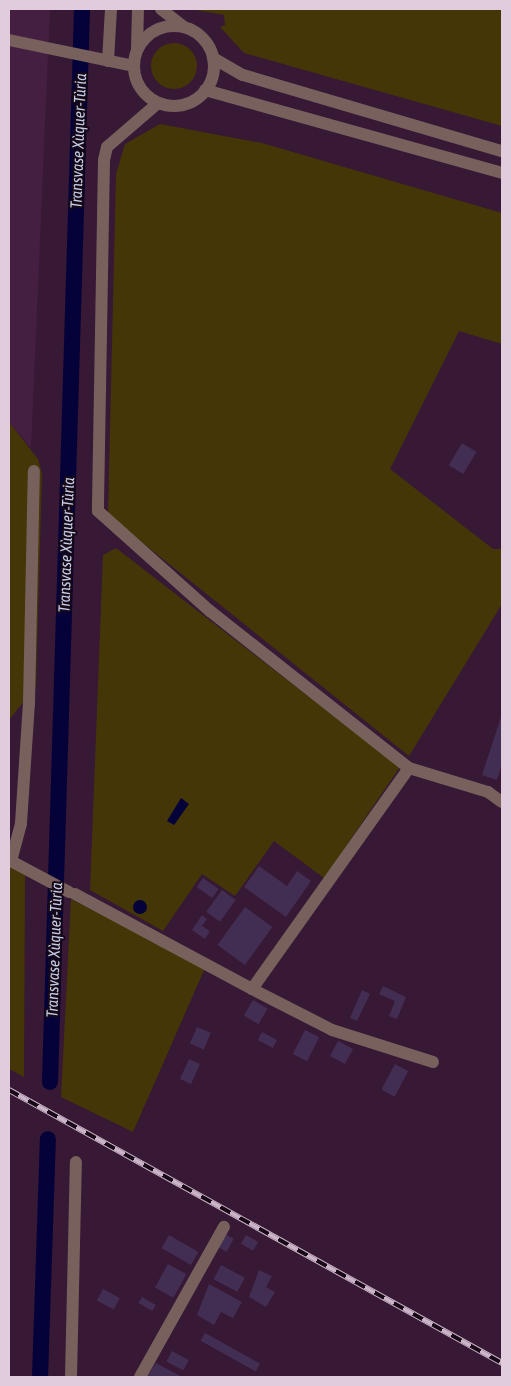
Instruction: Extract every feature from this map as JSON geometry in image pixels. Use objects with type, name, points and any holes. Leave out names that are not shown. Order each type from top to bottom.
[{"type":"street","points":[[104,60],[111,9]]},
{"type":"street","points":[[138,9],[137,50],[134,66],[140,88],[158,103],[184,105],[206,90],[213,58]]},
{"type":"street","points":[[161,9],[184,27],[203,38],[213,58],[243,74],[502,151]]},
{"type":"street","points":[[137,50],[156,30],[184,27]]},
{"type":"street","points":[[9,40],[60,49],[134,66]]},
{"type":"street","points":[[206,90],[502,173]]},
{"type":"street","points":[[158,103],[107,147],[104,160],[98,511],[210,611],[408,768],[488,792],[502,802]]},
{"type":"street","points":[[34,471],[29,703],[21,823],[10,860],[40,879],[72,893],[332,1030],[433,1062]]},
{"type":"street","points":[[252,989],[408,768]]},
{"type":"street","points":[[488,792],[502,790]]},
{"type":"street","points":[[71,1377],[76,1162]]},
{"type":"street","points":[[140,1377],[224,1227]]},
{"type":"shaded area","points":[[9,9],[50,9],[31,448],[9,422]]},
{"type":"shaded area","points":[[190,9],[502,9],[502,126],[244,53],[220,27],[225,25],[224,15]]},
{"type":"shaded area","points":[[170,43],[178,43],[187,47],[193,53],[197,66],[193,79],[187,85],[178,89],[170,89],[161,85],[155,79],[151,70],[151,62],[155,53],[161,47]]},
{"type":"shaded area","points":[[160,124],[262,143],[502,213],[502,344],[459,331],[390,469],[493,549],[502,549],[502,604],[409,756],[108,515],[116,174],[125,144]]},
{"type":"shaded area","points":[[9,422],[38,459],[42,473],[36,686],[9,720]]},
{"type":"shaded area","points":[[116,548],[400,767],[324,878],[274,841],[235,896],[202,874],[163,931],[90,890],[103,555]]},
{"type":"shaded area","points":[[181,798],[189,804],[174,825],[167,821]]},
{"type":"shaded area","points":[[9,865],[25,875],[24,1077],[9,1069]]},
{"type":"shaded area","points":[[71,899],[205,968],[133,1132],[61,1097]]},
{"type":"shaded area","points":[[137,900],[143,900],[147,907],[143,914],[137,914],[133,910],[133,904]]},
{"type":"building","points":[[462,443],[477,452],[463,474],[449,465]]},
{"type":"building","points":[[502,714],[502,764],[497,780],[482,775]]},
{"type":"building","points":[[259,866],[287,886],[297,871],[311,881],[286,917],[244,887]]},
{"type":"building","points":[[203,878],[219,889],[212,898],[197,887]]},
{"type":"building","points":[[222,890],[236,900],[220,922],[206,912]]},
{"type":"building","points":[[245,907],[273,927],[245,965],[217,945]]},
{"type":"building","points":[[202,915],[207,919],[202,926],[210,931],[205,939],[192,930]]},
{"type":"building","points":[[383,986],[406,997],[397,1019],[389,1016],[395,1001],[379,994]]},
{"type":"building","points":[[362,990],[370,994],[357,1021],[350,1018]]},
{"type":"building","points":[[253,1000],[268,1009],[258,1024],[244,1015]]},
{"type":"building","points":[[197,1027],[211,1033],[204,1049],[190,1044]]},
{"type":"building","points":[[305,1030],[319,1037],[307,1061],[293,1054]]},
{"type":"building","points":[[262,1032],[277,1040],[273,1048],[258,1040]]},
{"type":"building","points":[[338,1041],[353,1049],[345,1064],[330,1056]]},
{"type":"building","points":[[189,1059],[200,1064],[191,1084],[180,1079]]},
{"type":"building","points":[[395,1064],[408,1071],[395,1097],[381,1090]]},
{"type":"building","points":[[225,1234],[234,1239],[226,1252],[218,1247]]},
{"type":"building","points":[[169,1235],[198,1252],[191,1265],[162,1248]]},
{"type":"building","points":[[246,1235],[258,1242],[253,1251],[241,1244]]},
{"type":"building","points":[[168,1264],[186,1274],[173,1298],[155,1288]]},
{"type":"building","points":[[221,1265],[245,1278],[237,1292],[213,1279]]},
{"type":"building","points":[[259,1270],[272,1276],[266,1287],[275,1292],[266,1307],[249,1297]]},
{"type":"building","points":[[209,1284],[242,1302],[233,1318],[221,1312],[214,1325],[197,1315]]},
{"type":"building","points":[[103,1289],[120,1298],[114,1309],[97,1300]]},
{"type":"building","points":[[142,1297],[156,1305],[152,1311],[138,1303]]},
{"type":"building","points":[[205,1333],[260,1364],[256,1371],[201,1341]]},
{"type":"building","points":[[172,1351],[189,1360],[183,1371],[166,1362]]},
{"type":"building","points":[[156,1363],[182,1377],[147,1377]]},
{"type":"waterway","name":"Transvase Xùquer-Tùria","points":[[50,1082],[82,9]]},
{"type":"waterway","name":"Transvase Xùquer-Tùria","points":[[40,1377],[48,1139]]},
{"type":"railway","points":[[9,1090],[502,1363]]}]
